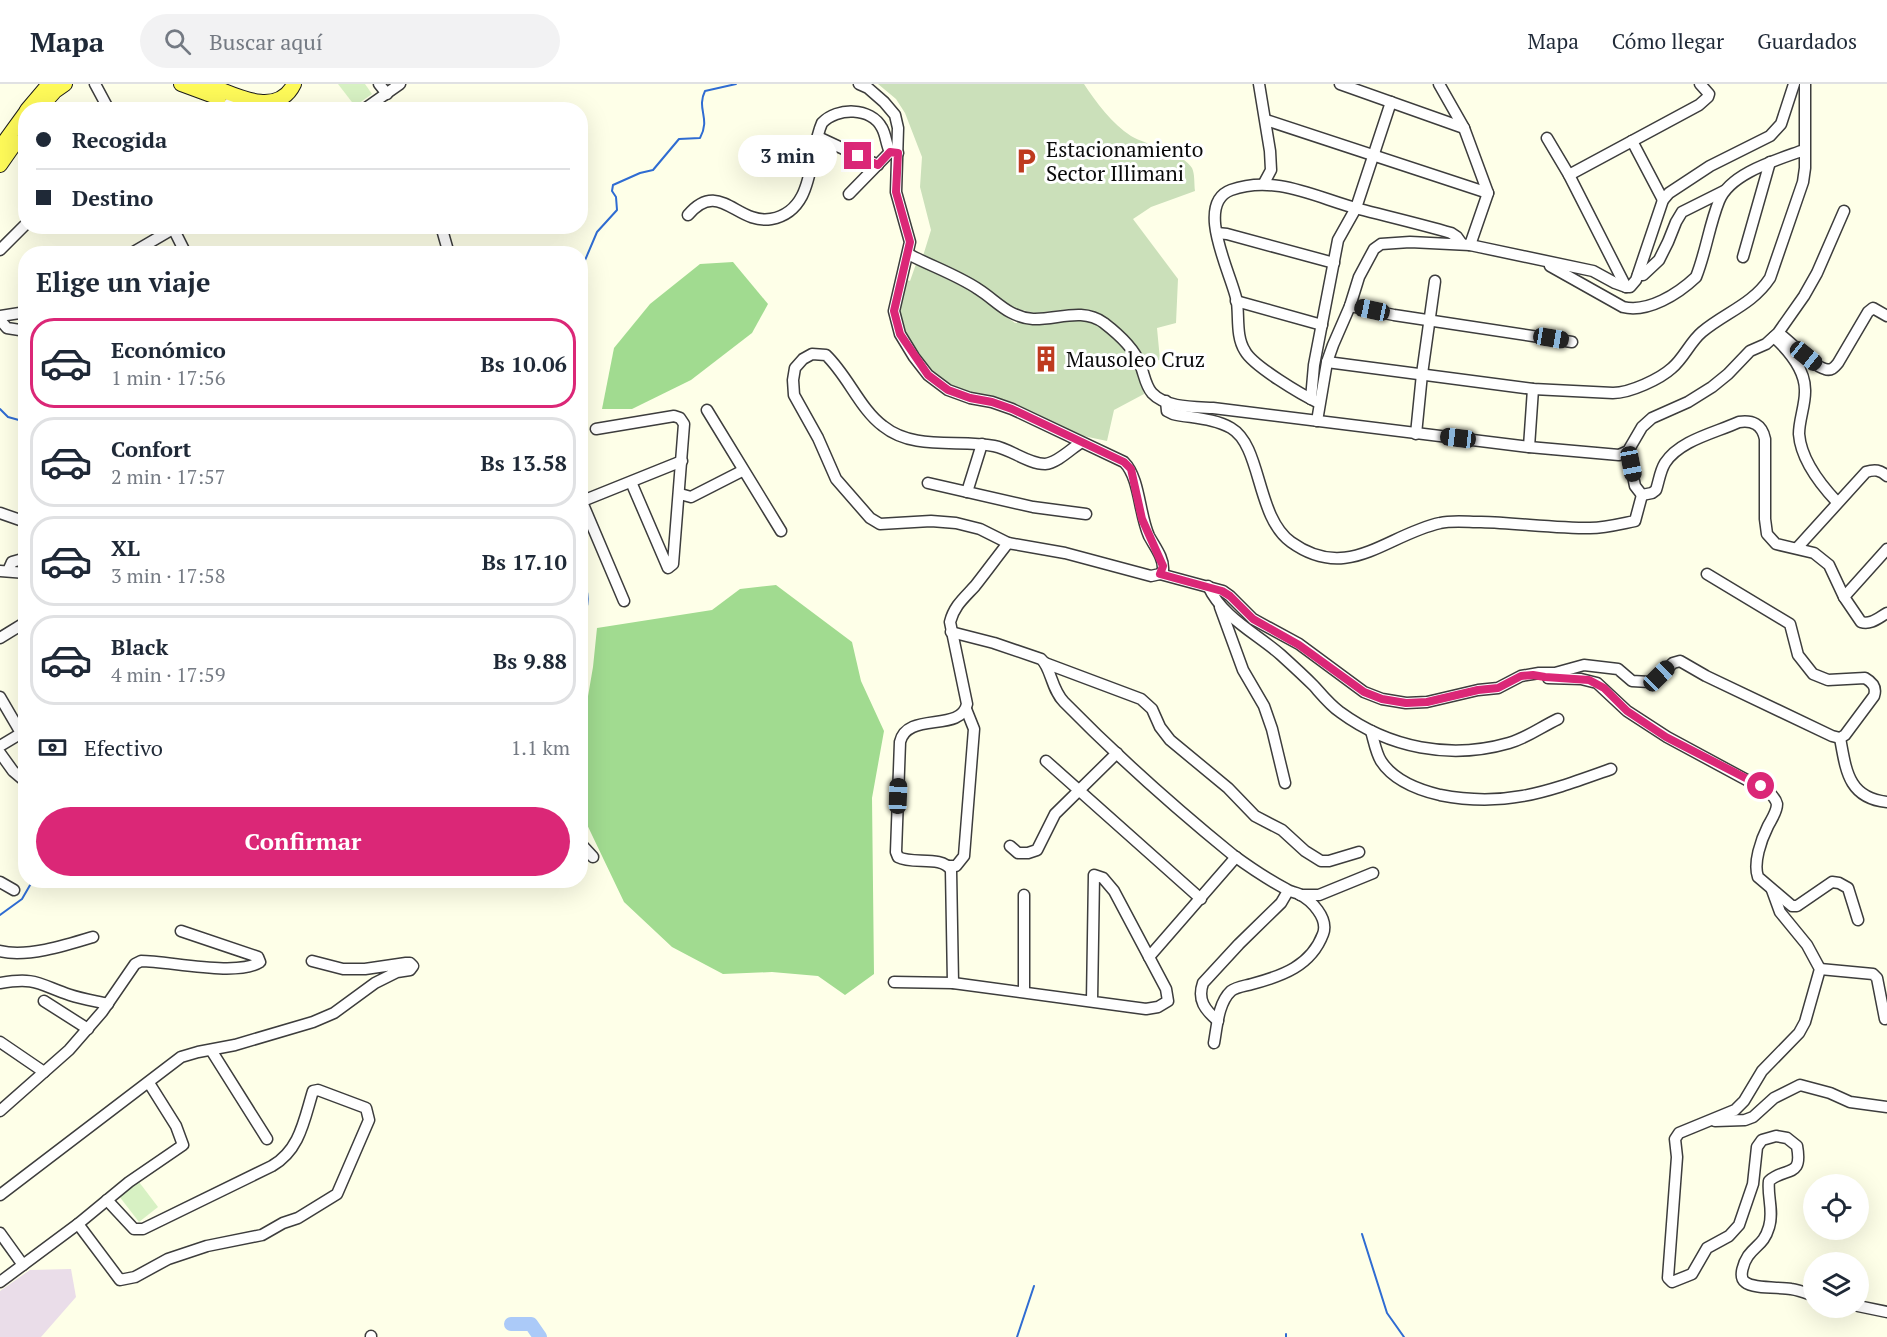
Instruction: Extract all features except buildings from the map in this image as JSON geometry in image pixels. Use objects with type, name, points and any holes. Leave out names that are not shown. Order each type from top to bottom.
[{"type":"main road","points":[[34,102],[49,84]]},
{"type":"main road","points":[[45,102],[65,84]]},
{"type":"main road","points":[[181,84],[229,102],[260,102]]},
{"type":"main road","points":[[207,84],[229,102]]},
{"type":"main road","points":[[272,102],[287,95],[294,84]]},
{"type":"main road","points":[[291,102],[300,93],[303,84]]},
{"type":"main road","points":[[0,148],[18,122]]},
{"type":"main road","points":[[0,165],[18,139]]},
{"type":"street","points":[[94,84],[104,102]]},
{"type":"street","points":[[379,84],[387,94]]},
{"type":"street","points":[[375,102],[400,84]]},
{"type":"street","points":[[859,84],[868,88],[895,115],[898,128],[894,152],[896,192],[910,242],[894,311],[900,334],[928,375],[948,390],[1012,409],[1124,462],[1131,469],[1142,519],[1163,566],[1160,574]]},
{"type":"street","points":[[1259,84],[1266,120],[1270,170],[1264,183]]},
{"type":"street","points":[[1340,84],[1464,128]]},
{"type":"street","points":[[1439,84],[1464,128],[1488,193],[1466,244]]},
{"type":"street","points":[[1569,175],[1705,100],[1709,94],[1700,84]]},
{"type":"street","points":[[1626,288],[1633,284],[1638,275],[1663,200],[1669,193],[1710,166],[1770,136],[1781,124],[1794,84]]},
{"type":"street","points":[[1327,362],[1533,388],[1624,393],[1672,368],[1701,333],[1761,291],[1770,278],[1803,182],[1805,84]]},
{"type":"street","points":[[1317,421],[1314,365],[1338,240],[1356,208],[1391,102]]},
{"type":"street","points":[[688,215],[696,206],[708,200],[723,202],[740,212],[762,219],[771,219],[789,211],[801,197],[807,183],[819,129],[825,119],[838,113],[854,111],[874,119],[882,128],[885,142],[894,152]]},
{"type":"street","points":[[1266,120],[1488,193]]},
{"type":"street","points":[[818,137],[878,165]]},
{"type":"street","points":[[1547,138],[1569,175],[1626,288]]},
{"type":"street","points":[[1632,141],[1663,200]]},
{"type":"street","points":[[1536,258],[1623,307],[1634,310],[1650,306],[1696,277],[1719,200],[1724,191],[1731,184],[1770,162],[1804,150]]},
{"type":"street","points":[[849,194],[894,152]]},
{"type":"street","points":[[1743,257],[1770,162]]},
{"type":"street","points":[[1315,401],[1250,359],[1245,352],[1240,336],[1236,301],[1221,255],[1217,233],[1217,206],[1222,195],[1247,185],[1264,183],[1305,191],[1356,208],[1451,233],[1466,244]]},
{"type":"street","points":[[1638,275],[1643,275],[1659,260],[1682,212],[1724,191]]},
{"type":"street","points":[[908,254],[978,289],[1012,315],[1034,319],[1072,314],[1088,316],[1102,322],[1119,336],[1136,356],[1152,393],[1176,405],[1530,447],[1619,455],[1628,451],[1642,427],[1652,418],[1688,402],[1712,387],[1750,351],[1767,344],[1776,335],[1804,296],[1817,273],[1844,211]]},
{"type":"street","points":[[0,250],[18,232]]},
{"type":"street","points":[[1217,233],[1334,263]]},
{"type":"street","points":[[143,246],[163,234]]},
{"type":"street","points":[[1315,401],[1359,277],[1374,249],[1381,244],[1410,242],[1466,244],[1593,271],[1626,288]]},
{"type":"street","points":[[1416,434],[1429,320],[1436,281]]},
{"type":"street","points":[[1236,301],[1322,325]]},
{"type":"street","points":[[1350,306],[1572,342]]},
{"type":"street","points":[[1776,335],[1827,370],[1838,363],[1868,312],[1874,308],[1887,316]]},
{"type":"street","points":[[18,313],[5,314],[0,318],[7,328],[18,330]]},
{"type":"street","points":[[1776,335],[1793,356],[1803,378],[1805,391],[1800,428],[1801,442],[1818,482],[1837,502]]},
{"type":"street","points":[[1080,443],[1052,463],[1043,464],[997,446],[932,444],[884,428],[870,415],[848,380],[826,355],[812,354],[804,358],[795,368],[794,395],[818,438],[836,479],[870,518],[880,524],[931,521],[956,523],[980,529],[1008,543],[1065,553],[1151,576],[1160,574],[1208,586],[1230,596],[1253,619],[1299,645],[1364,692],[1382,699],[1406,703],[1427,702],[1478,690],[1498,688],[1521,676],[1533,675],[1581,678],[1596,683],[1627,711],[1666,737],[1770,792],[1777,804],[1763,838],[1756,871],[1758,877],[1792,906],[1797,906],[1832,882],[1839,883],[1848,888],[1858,920]]},
{"type":"street","points":[[1530,447],[1533,388]]},
{"type":"street","points":[[1166,401],[1167,411],[1173,414],[1215,422],[1235,431],[1247,446],[1263,497],[1282,535],[1308,552],[1324,558],[1333,559],[1366,554],[1407,533],[1442,522],[1592,528],[1635,521],[1642,495]]},
{"type":"street","points":[[707,410],[742,471],[781,531]]},
{"type":"street","points":[[596,429],[674,416],[680,418],[684,424],[673,564],[668,568],[631,482]]},
{"type":"street","points":[[1642,495],[1656,490],[1665,462],[1676,451],[1739,422],[1752,421],[1762,430],[1765,439],[1767,534],[1776,544],[1785,548],[1797,548],[1814,553],[1829,565],[1844,597],[1861,622],[1867,624],[1887,613]]},
{"type":"street","points":[[967,492],[982,444]]},
{"type":"street","points":[[1628,451],[1635,486],[1642,495]]},
{"type":"street","points":[[588,499],[682,461]]},
{"type":"street","points":[[1797,548],[1866,472],[1874,469],[1882,471],[1887,476]]},
{"type":"street","points":[[680,494],[692,497],[742,471]]},
{"type":"street","points":[[928,483],[1033,507],[1086,514]]},
{"type":"street","points":[[0,513],[18,519]]},
{"type":"street","points":[[588,518],[624,602]]},
{"type":"street","points":[[966,709],[974,729],[964,856],[956,866],[908,861],[898,857],[896,852],[901,737],[915,726],[954,718],[964,713],[967,704],[950,622],[961,600],[974,588],[1008,543]]},
{"type":"street","points":[[1844,597],[1887,549]]},
{"type":"street","points":[[4,571],[12,562],[18,560]]},
{"type":"street","points":[[1707,574],[1791,624],[1798,654],[1813,674],[1828,680],[1865,678],[1873,684],[1874,696],[1851,728],[1840,738]]},
{"type":"street","points":[[1208,586],[1219,603],[1248,631],[1278,652],[1338,711],[1371,731],[1395,742],[1421,749],[1441,751],[1476,750],[1526,737],[1558,719]]},
{"type":"street","points":[[1219,603],[1243,670],[1264,706],[1285,783]]},
{"type":"street","points":[[0,638],[18,629]]},
{"type":"street","points":[[951,632],[1034,656],[1045,663],[1141,699],[1152,709],[1160,727],[1170,740],[1228,788],[1255,816],[1282,830],[1321,861],[1329,861],[1359,852]]},
{"type":"street","points":[[1533,675],[1539,672],[1555,673],[1584,665],[1618,669],[1632,681],[1641,683],[1650,682],[1673,663],[1680,661],[1706,676],[1840,738]]},
{"type":"street","points":[[1045,663],[1054,688],[1062,700],[1116,753],[1236,857],[1288,891],[1300,895],[1319,895],[1374,873]]},
{"type":"street","points":[[0,697],[18,724]]},
{"type":"street","points":[[1371,731],[1381,762],[1397,777],[1416,788],[1454,798],[1492,801],[1533,795],[1611,769]]},
{"type":"street","points":[[0,746],[18,735]]},
{"type":"street","points":[[1840,738],[1848,772],[1861,794],[1867,798],[1887,802]]},
{"type":"street","points":[[0,753],[18,775]]},
{"type":"street","points":[[1010,846],[1018,853],[1037,850],[1055,814],[1116,753]]},
{"type":"street","points":[[1046,761],[1201,898]]},
{"type":"street","points":[[588,852],[593,857]]},
{"type":"street","points":[[1149,957],[1236,857]]},
{"type":"street","points":[[949,866],[952,877],[953,983]]},
{"type":"street","points":[[894,982],[953,983],[1146,1008],[1164,1005],[1168,1001],[1166,989],[1114,891],[1103,878],[1094,875],[1092,1001]]},
{"type":"street","points":[[0,882],[14,890]]},
{"type":"street","points":[[1772,890],[1780,912],[1807,945],[1820,969],[1805,1022],[1799,1033],[1762,1071],[1744,1101],[1735,1110],[1679,1133],[1675,1139],[1677,1157],[1668,1278],[1672,1282],[1692,1274],[1707,1248],[1729,1236],[1739,1225],[1753,1184],[1757,1147],[1762,1140],[1776,1136],[1787,1138],[1797,1146],[1797,1166],[1789,1173],[1776,1175],[1769,1180],[1771,1217],[1769,1227],[1761,1244],[1748,1256],[1742,1270],[1743,1279],[1754,1285],[1794,1289],[1803,1292]]},
{"type":"street","points":[[1218,1021],[1208,1012],[1202,1001],[1200,992],[1203,984],[1239,944],[1281,903],[1288,891]]},
{"type":"street","points":[[1024,895],[1024,991]]},
{"type":"street","points":[[1214,1043],[1224,1002],[1231,992],[1238,987],[1275,978],[1297,968],[1320,940],[1324,929],[1320,915],[1314,906],[1300,895]]},
{"type":"street","points":[[0,1111],[69,1050],[108,1004],[135,964],[141,961],[186,967],[240,968],[254,966],[260,962],[258,957],[181,932]]},
{"type":"street","points":[[0,951],[28,952],[93,937]]},
{"type":"street","points":[[0,1195],[181,1057],[235,1045],[313,1022],[334,1012],[375,984],[397,972],[410,970],[413,966],[406,963],[365,969],[343,969],[312,961]]},
{"type":"street","points":[[1820,969],[1874,974],[1877,978],[1885,1019]]},
{"type":"street","points":[[0,983],[20,980],[38,981],[70,995],[108,1004]]},
{"type":"street","points":[[44,1001],[88,1029]]},
{"type":"street","points":[[0,1042],[44,1072]]},
{"type":"street","points":[[211,1050],[267,1139]]},
{"type":"street","points":[[0,1282],[78,1224],[129,1182],[183,1145],[176,1126],[149,1083]]},
{"type":"street","points":[[1709,1121],[1745,1120],[1753,1117],[1774,1098],[1800,1085],[1830,1093],[1850,1102],[1887,1108]]},
{"type":"street","points":[[78,1224],[120,1280],[135,1277],[168,1259],[196,1249],[262,1234],[282,1223],[298,1218],[337,1194],[369,1120],[369,1114],[366,1108],[315,1090],[298,1139],[288,1155],[272,1166],[143,1229],[134,1229],[107,1200]]},
{"type":"street","points":[[0,1233],[23,1265]]},
{"type":"street","points":[[1869,1308],[1887,1312]]},
{"type":"shaded area","points":[[71,1269],[76,1297],[41,1337],[0,1337],[0,1291],[30,1270]]},
{"type":"green space","points":[[338,84],[365,84],[372,94],[361,102],[352,102]]},
{"type":"green space","points":[[878,84],[1084,84],[1105,112],[1124,131],[1188,163],[1193,170],[1195,191],[1151,207],[1133,219],[1178,279],[1176,323],[1157,328],[1160,360],[1146,362],[1112,321],[1100,314],[1070,309],[1035,313],[1009,307],[923,256],[931,230],[920,187],[922,157],[905,113],[896,99]]},
{"type":"green space","points":[[733,262],[768,304],[752,333],[691,380],[632,409],[602,409],[614,348],[650,304],[700,264]]},
{"type":"green space","points":[[916,264],[969,290],[1015,323],[1064,319],[1085,320],[1102,327],[1135,361],[1144,394],[1114,410],[1107,441],[1074,434],[1001,399],[962,392],[942,383],[929,371],[904,334],[897,313],[904,279],[910,281]]},
{"type":"green space","points":[[776,585],[852,642],[861,681],[884,731],[872,798],[874,974],[845,995],[818,976],[772,972],[723,974],[672,947],[624,902],[588,827],[588,696],[597,628],[712,610],[740,589]]},
{"type":"green space","points":[[139,1182],[158,1207],[139,1222],[119,1196]]},
{"type":"waterway","points":[[588,253],[597,232],[617,210],[616,197],[612,191],[613,185],[653,170],[679,139],[700,138],[704,125],[702,103],[705,91],[736,84]]},
{"type":"waterway","points":[[0,409],[8,417],[18,420]]},
{"type":"waterway","points":[[0,915],[22,899],[28,888]]},
{"type":"waterway","points":[[1362,1234],[1387,1313],[1404,1337]]},
{"type":"waterway","points":[[1017,1337],[1034,1286]]},
{"type":"waterway","points":[[511,1324],[531,1324],[540,1337]]},
{"type":"place","name":"Estacionamiento Sector Illimani","points":[[1026,161]]},
{"type":"place","name":"Mausoleo Cruz","points":[[1046,359]]},
{"type":"route","points":[[858,156],[878,165],[890,152],[898,153],[896,192],[910,242],[894,311],[896,324],[907,346],[928,375],[948,390],[1012,409],[1124,462],[1131,469],[1142,519],[1161,559],[1163,570],[1160,574],[1222,591],[1253,619],[1283,634],[1364,692],[1382,699],[1406,703],[1427,702],[1478,690],[1498,688],[1521,676],[1581,678],[1604,688],[1627,711],[1666,737],[1761,786]]}]
